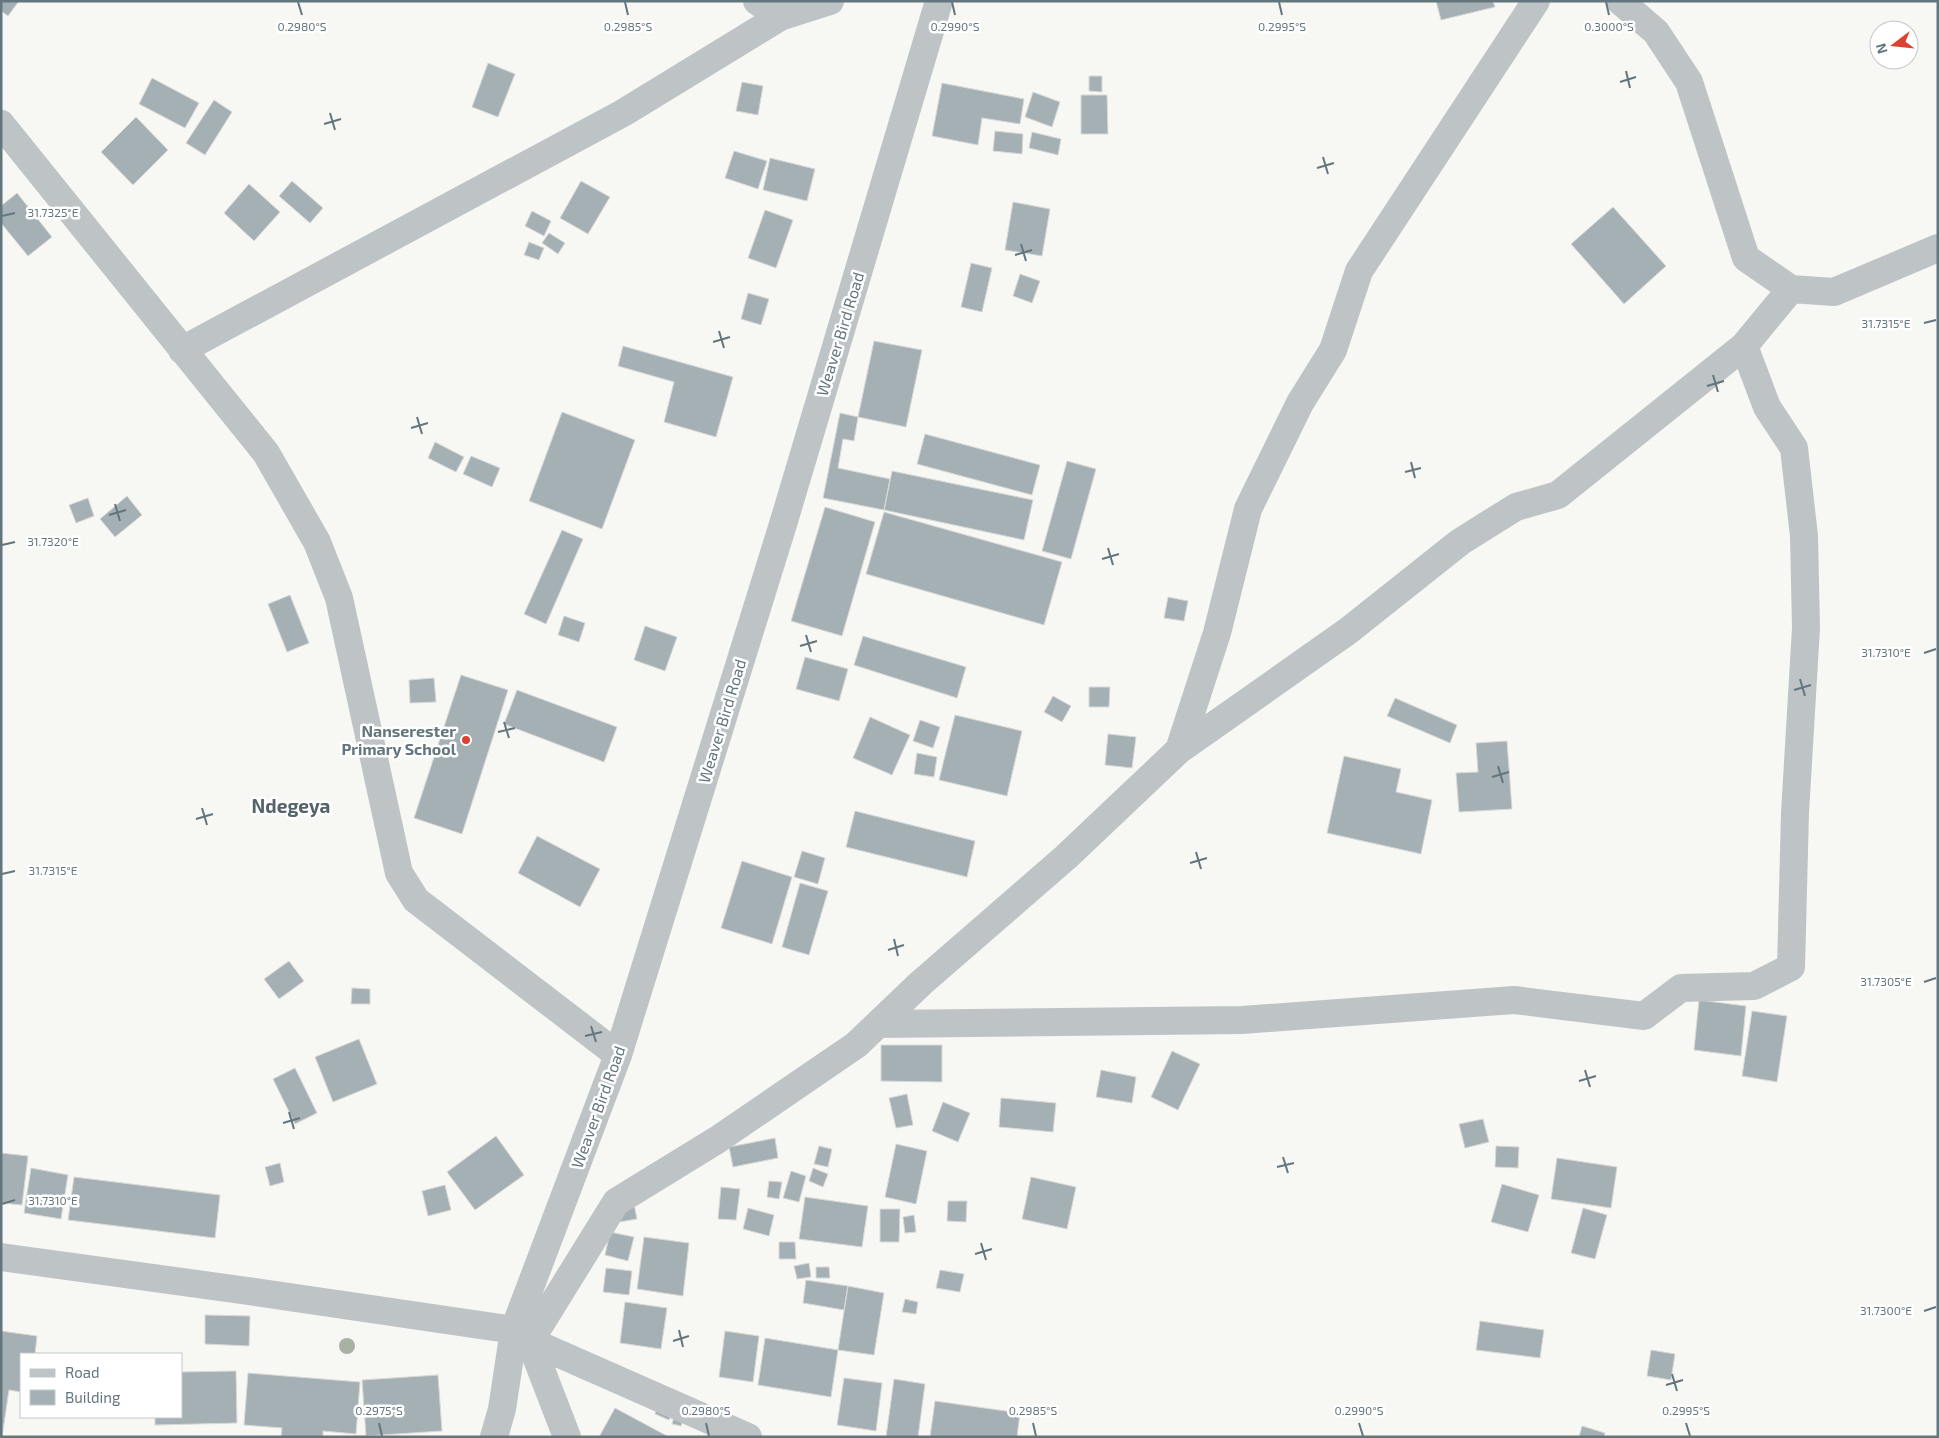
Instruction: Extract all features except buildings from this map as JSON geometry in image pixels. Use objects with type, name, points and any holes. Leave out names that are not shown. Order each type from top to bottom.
[{"type":"street","points":[[757,1],[780,17]]},
{"type":"street","points":[[182,350],[623,113],[780,17],[830,1]]},
{"type":"street","name":"Weaver Bird Road","points":[[494,1437],[522,1336],[618,1055],[784,521],[939,1]]},
{"type":"street","points":[[1179,750],[1217,634],[1248,509],[1300,403],[1333,350],[1359,271],[1536,1]]},
{"type":"street","points":[[1620,1],[1656,32],[1689,82],[1746,258],[1791,289],[1834,292],[1938,248]]},
{"type":"street","points":[[1,124],[266,453],[317,542],[339,598],[399,873],[416,900],[618,1055]]},
{"type":"street","points":[[522,1336],[616,1202],[717,1140],[856,1045],[921,983],[1066,857],[1179,750],[1348,631],[1460,542],[1516,507],[1558,495],[1744,346],[1791,289]]},
{"type":"street","points":[[879,1024],[1242,1020],[1514,1000],[1644,1016],[1681,988],[1754,986],[1791,967],[1795,813],[1806,628],[1804,536],[1794,448],[1767,407],[1744,346]]},
{"type":"street","points":[[1,1257],[248,1290],[522,1336],[748,1437]]},
{"type":"street","points":[[522,1336],[567,1437]]},
{"type":"place","name":"Nanserester Primary School","points":[[466,740]]},
{"type":"district","name":"Ndegeya","points":[[291,806]]}]
